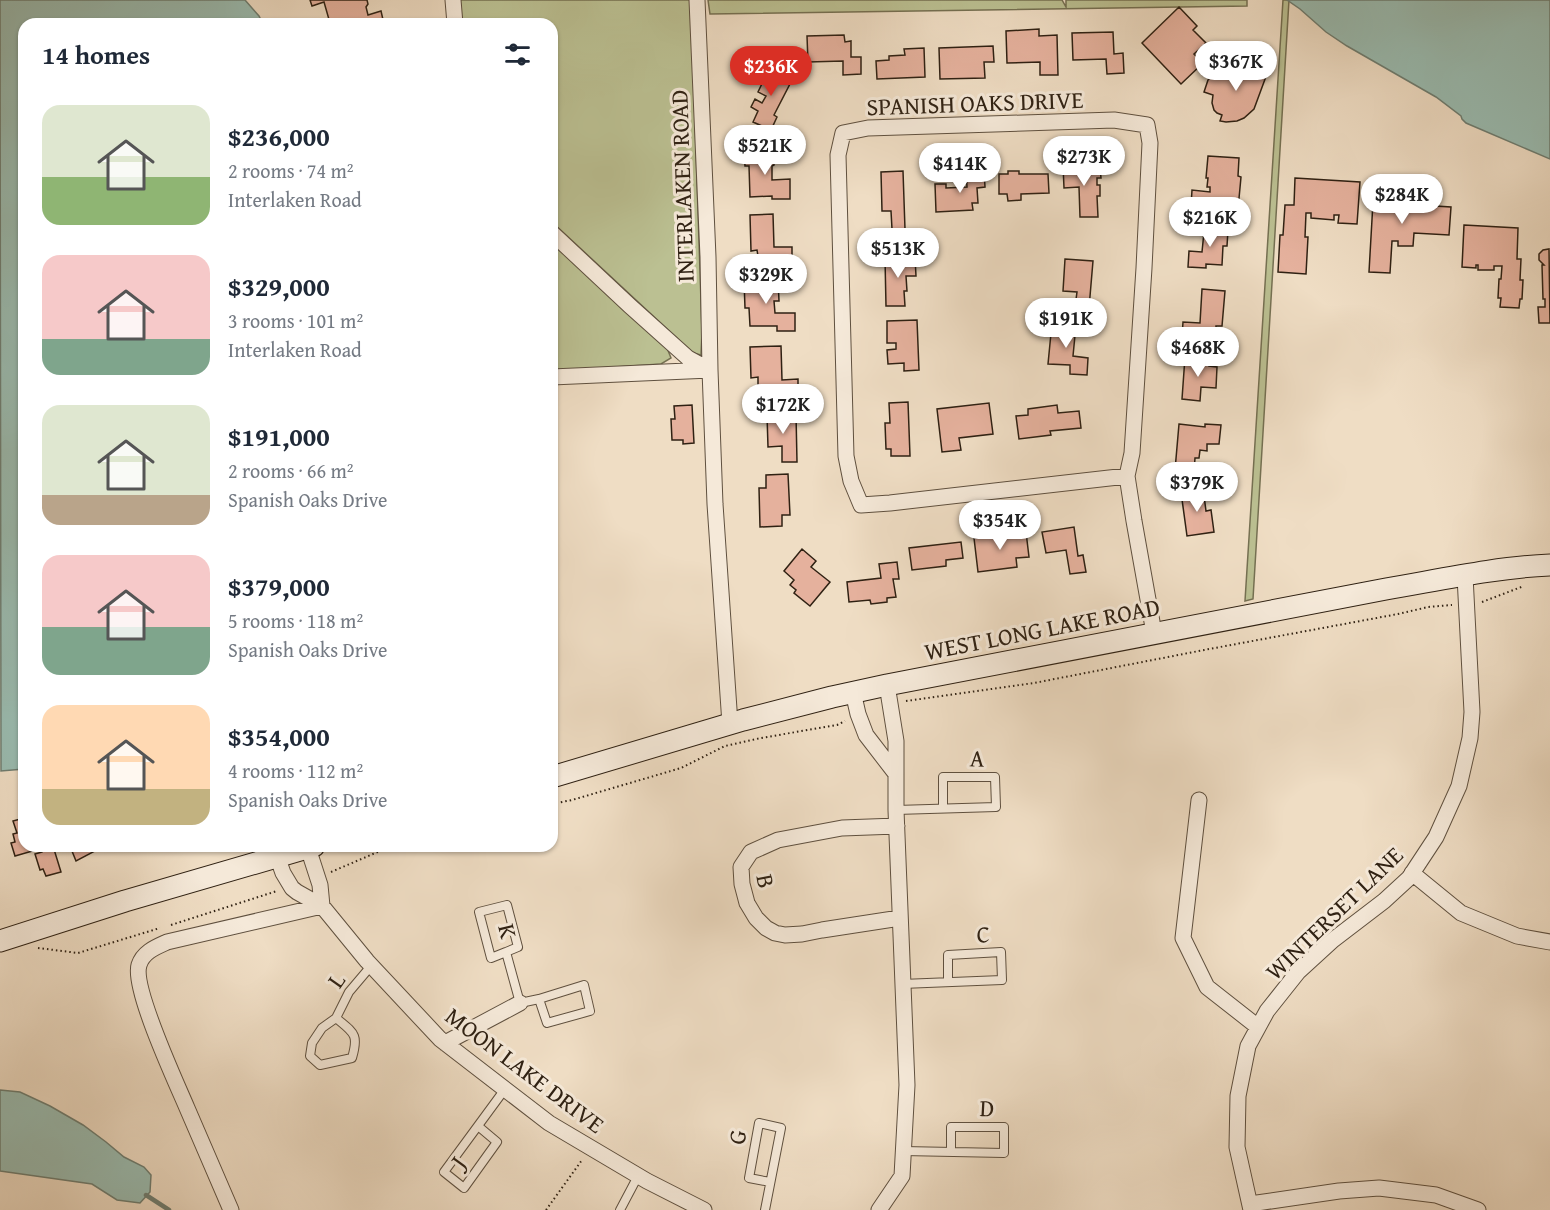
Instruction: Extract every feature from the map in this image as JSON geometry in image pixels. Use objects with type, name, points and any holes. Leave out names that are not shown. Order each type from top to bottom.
[{"type":"main road","name":"WEST LONG LAKE ROAD","points":[[558,775],[730,724],[853,692],[889,694],[1154,633],[1386,589],[1534,565],[1550,565]]},
{"type":"main road","points":[[0,941],[125,901],[293,852]]},
{"type":"street","points":[[453,0],[454,18]]},
{"type":"street","name":"INTERLAKEN ROAD","points":[[697,0],[708,257],[715,504],[730,724]]},
{"type":"street","name":"SPANISH OAKS DRIVE","points":[[1128,476],[861,505],[851,481],[846,456],[838,155],[843,133],[868,128],[1102,120],[1147,125],[1150,142],[1144,268],[1132,453],[1128,476],[1154,633]]},
{"type":"street","points":[[558,238],[688,358],[710,370]]},
{"type":"street","points":[[558,377],[710,370]]},
{"type":"street","name":"WINTERSET LANE","points":[[1250,1207],[1238,1147],[1238,1096],[1248,1046],[1267,1011],[1298,972],[1333,940],[1384,901],[1412,873],[1436,837],[1459,786],[1470,738],[1472,712],[1465,576]]},
{"type":"street","points":[[853,692],[866,735],[896,774]]},
{"type":"street","points":[[880,1210],[902,1176],[907,1085],[896,810],[896,741],[889,694]]},
{"type":"street","points":[[1199,800],[1183,938],[1207,987],[1258,1027]]},
{"type":"street","name":"B","points":[[897,826],[842,828],[778,840],[750,852],[741,867],[742,884],[747,903],[756,918],[775,933],[802,934],[900,918]]},
{"type":"street","points":[[231,1210],[153,1029],[141,988],[139,964],[151,949],[167,942],[322,906],[320,885],[312,852]]},
{"type":"street","points":[[278,856],[283,873],[292,888]]},
{"type":"street","points":[[1412,873],[1461,913],[1517,936],[1550,942]]},
{"type":"street","name":"MOON LAKE DRIVE","points":[[292,888],[322,906],[371,966],[445,1043],[549,1123],[638,1176],[704,1210]]},
{"type":"street","points":[[445,1043],[520,1003]]},
{"type":"street","points":[[1250,1207],[1340,1191],[1379,1188],[1436,1195],[1478,1210]]},
{"type":"lane","name":"A","points":[[896,810],[996,807],[995,777],[943,777],[943,808]]},
{"type":"lane","name":"K","points":[[507,905],[518,946],[506,952],[491,958],[479,912],[507,905]]},
{"type":"lane","name":"K","points":[[506,952],[520,1003]]},
{"type":"lane","name":"C","points":[[902,984],[1002,980],[1001,952],[948,955],[948,982]]},
{"type":"lane","name":"L","points":[[336,1018],[353,1032],[356,1044],[352,1058],[320,1065],[310,1056],[312,1043],[322,1028],[336,1018],[349,992],[371,966]]},
{"type":"lane","points":[[520,1003],[584,985],[590,1011],[547,1023],[539,999]]},
{"type":"lane","name":"J","points":[[478,1126],[497,1142],[464,1188],[444,1172],[505,1089]]},
{"type":"lane","name":"G","points":[[765,1210],[780,1128],[759,1123],[749,1178],[770,1182]]},
{"type":"lane","name":"D","points":[[903,1151],[951,1152],[1004,1153],[1004,1127],[951,1127],[951,1152]]},
{"type":"lane","points":[[620,1210],[638,1176]]},
{"type":"path","points":[[889,694],[1034,683],[1428,607],[1479,604],[1529,584]]},
{"type":"path","points":[[558,802],[681,768],[725,746],[837,725],[858,714]]},
{"type":"path","points":[[318,878],[378,852]]},
{"type":"path","points":[[171,925],[284,888],[292,888]]},
{"type":"path","points":[[34,948],[78,953],[160,928]]},
{"type":"path","points":[[546,1210],[591,1148]]},
{"type":"green space","points":[[460,0],[691,0],[701,355],[693,353],[558,228],[558,18],[462,18]]},
{"type":"green space","points":[[708,0],[1062,0],[1066,7],[1066,0],[1247,0],[1247,6],[710,14]]},
{"type":"green space","points":[[1283,0],[1289,0],[1253,599],[1245,601]]},
{"type":"green space","points":[[558,248],[667,348],[671,358],[661,364],[558,371]]},
{"type":"water","points":[[0,0],[245,0],[260,18],[18,18],[18,770],[1,771]]},
{"type":"water","points":[[1287,0],[1550,0],[1550,159],[1466,123],[1461,116],[1436,97],[1347,46]]},
{"type":"water","points":[[0,1090],[20,1092],[83,1125],[124,1157],[144,1167],[151,1175],[150,1192],[140,1203],[117,1200],[92,1184],[0,1171]]},
{"type":"building","points":[[310,0],[367,0],[368,15],[381,11],[383,18],[329,18],[324,2],[312,6]]},
{"type":"building","points":[[1179,7],[1197,26],[1193,30],[1206,43],[1194,54],[1203,63],[1181,84],[1142,43]]},
{"type":"building","points":[[1039,29],[1039,36],[1057,35],[1058,75],[1040,75],[1040,62],[1007,63],[1006,31]]},
{"type":"building","points":[[1113,32],[1114,54],[1123,53],[1124,73],[1107,74],[1106,59],[1073,60],[1072,33]]},
{"type":"building","points":[[844,35],[845,42],[851,41],[851,57],[861,57],[861,74],[843,75],[843,61],[808,62],[807,36]]},
{"type":"building","points":[[993,46],[994,62],[984,62],[985,78],[940,79],[939,48]]},
{"type":"building","points":[[924,48],[925,77],[877,79],[876,61],[889,60],[889,56],[905,55],[904,49]]},
{"type":"building","points":[[1232,65],[1255,73],[1257,68],[1268,71],[1254,109],[1244,118],[1226,122],[1220,121],[1222,115],[1214,110],[1213,95],[1204,92],[1208,80],[1220,71],[1228,75]]},
{"type":"building","points":[[770,67],[793,78],[774,115],[777,117],[771,130],[753,122],[758,111],[751,107],[755,99],[762,103],[766,96],[758,92]]},
{"type":"building","points":[[774,149],[772,180],[790,179],[790,199],[772,199],[772,196],[750,197],[749,166],[745,166],[744,150]]},
{"type":"building","points":[[1208,156],[1239,158],[1238,176],[1241,177],[1238,209],[1191,206],[1192,190],[1210,192],[1210,187],[1207,187],[1208,178],[1206,178]]},
{"type":"building","points":[[1077,164],[1077,168],[1100,167],[1101,178],[1097,178],[1097,185],[1100,185],[1100,196],[1097,196],[1098,217],[1080,217],[1079,187],[1064,188],[1063,165]]},
{"type":"building","points":[[966,170],[984,170],[985,187],[977,188],[978,203],[972,203],[973,210],[936,212],[935,184],[946,184],[946,188],[967,187]]},
{"type":"building","points":[[903,171],[905,229],[892,229],[891,211],[882,211],[881,172]]},
{"type":"building","points":[[1008,171],[1019,171],[1019,174],[1048,174],[1049,193],[1021,194],[1021,200],[1008,201],[1007,194],[999,194],[999,174],[1008,174]]},
{"type":"building","points":[[1295,178],[1360,182],[1357,224],[1338,223],[1339,215],[1334,215],[1334,220],[1311,218],[1311,213],[1306,213],[1305,237],[1308,237],[1306,274],[1278,272],[1280,235],[1283,235],[1285,205],[1294,205]]},
{"type":"building","points":[[1380,192],[1419,194],[1419,205],[1451,207],[1449,235],[1414,233],[1413,246],[1398,246],[1398,241],[1392,241],[1390,273],[1369,272],[1373,202],[1380,203]]},
{"type":"building","points":[[773,214],[774,247],[792,247],[792,263],[771,264],[771,256],[758,256],[757,250],[751,251],[750,215]]},
{"type":"building","points":[[1205,222],[1217,223],[1217,229],[1228,230],[1227,246],[1223,246],[1222,265],[1206,264],[1206,268],[1188,267],[1189,251],[1202,252]]},
{"type":"building","points":[[1464,225],[1518,228],[1517,259],[1521,259],[1520,280],[1523,280],[1519,308],[1500,307],[1501,298],[1498,298],[1502,266],[1494,266],[1494,270],[1478,270],[1478,265],[1476,268],[1462,267]]},
{"type":"building","points":[[1549,249],[1550,323],[1539,323],[1538,307],[1545,307],[1545,299],[1543,299],[1542,265],[1544,265],[1539,260],[1539,254]]},
{"type":"building","points":[[915,257],[916,276],[906,276],[905,306],[886,306],[885,258]]},
{"type":"building","points":[[1065,259],[1093,261],[1089,308],[1075,307],[1077,292],[1063,291]]},
{"type":"building","points":[[778,279],[779,301],[774,301],[775,313],[795,313],[795,331],[777,331],[777,326],[750,326],[749,308],[745,308],[744,280]]},
{"type":"building","points":[[1202,289],[1225,291],[1222,326],[1216,326],[1216,333],[1202,331],[1201,339],[1182,337],[1183,322],[1200,323]]},
{"type":"building","points":[[917,320],[919,370],[904,371],[904,363],[888,364],[887,350],[896,349],[896,343],[887,343],[887,321]]},
{"type":"building","points":[[1052,323],[1076,325],[1073,356],[1088,358],[1087,375],[1070,374],[1070,365],[1048,364]]},
{"type":"building","points":[[781,346],[782,380],[798,379],[798,396],[758,397],[758,377],[751,378],[750,347]]},
{"type":"building","points":[[1185,357],[1210,359],[1209,366],[1217,367],[1216,388],[1201,387],[1200,401],[1182,399]]},
{"type":"building","points":[[908,402],[910,456],[891,456],[891,449],[886,449],[885,423],[890,423],[889,403]]},
{"type":"building","points":[[989,403],[993,434],[959,438],[961,450],[942,452],[937,409]]},
{"type":"building","points":[[692,405],[694,443],[683,444],[683,440],[672,440],[671,419],[675,419],[674,406]]},
{"type":"building","points":[[1057,405],[1058,413],[1079,411],[1081,428],[1050,431],[1051,435],[1019,439],[1016,416],[1028,415],[1028,409]]},
{"type":"building","points":[[796,414],[797,462],[782,462],[782,446],[768,447],[767,415]]},
{"type":"building","points":[[1179,424],[1205,427],[1205,424],[1221,425],[1219,444],[1207,444],[1207,451],[1200,450],[1199,458],[1195,458],[1194,472],[1175,470]]},
{"type":"building","points":[[788,474],[790,515],[782,515],[782,526],[760,527],[759,488],[766,488],[766,475]]},
{"type":"building","points":[[1203,488],[1206,511],[1211,510],[1214,532],[1187,536],[1181,492]]},
{"type":"building","points":[[1074,527],[1078,556],[1083,555],[1086,572],[1070,574],[1066,550],[1046,553],[1042,532]]},
{"type":"building","points":[[1026,532],[1029,557],[1016,558],[1017,567],[978,572],[974,538]]},
{"type":"building","points":[[961,542],[963,558],[946,560],[946,566],[912,570],[909,548]]},
{"type":"building","points":[[802,549],[816,561],[811,567],[830,582],[810,606],[794,593],[796,590],[790,585],[794,580],[784,571]]},
{"type":"building","points":[[897,562],[899,579],[893,579],[896,597],[887,598],[887,602],[871,604],[870,600],[849,602],[847,582],[881,578],[879,564]]},
{"type":"building","points":[[18,820],[18,852],[29,852],[15,856],[11,843],[15,842],[13,834],[17,833],[13,821]]},
{"type":"building","points":[[55,852],[61,872],[46,876],[43,869],[40,870],[35,854]]},
{"type":"building","points":[[72,852],[93,852],[76,861]]},
{"type":"waterway","points":[[146,1195],[169,1210]]}]
